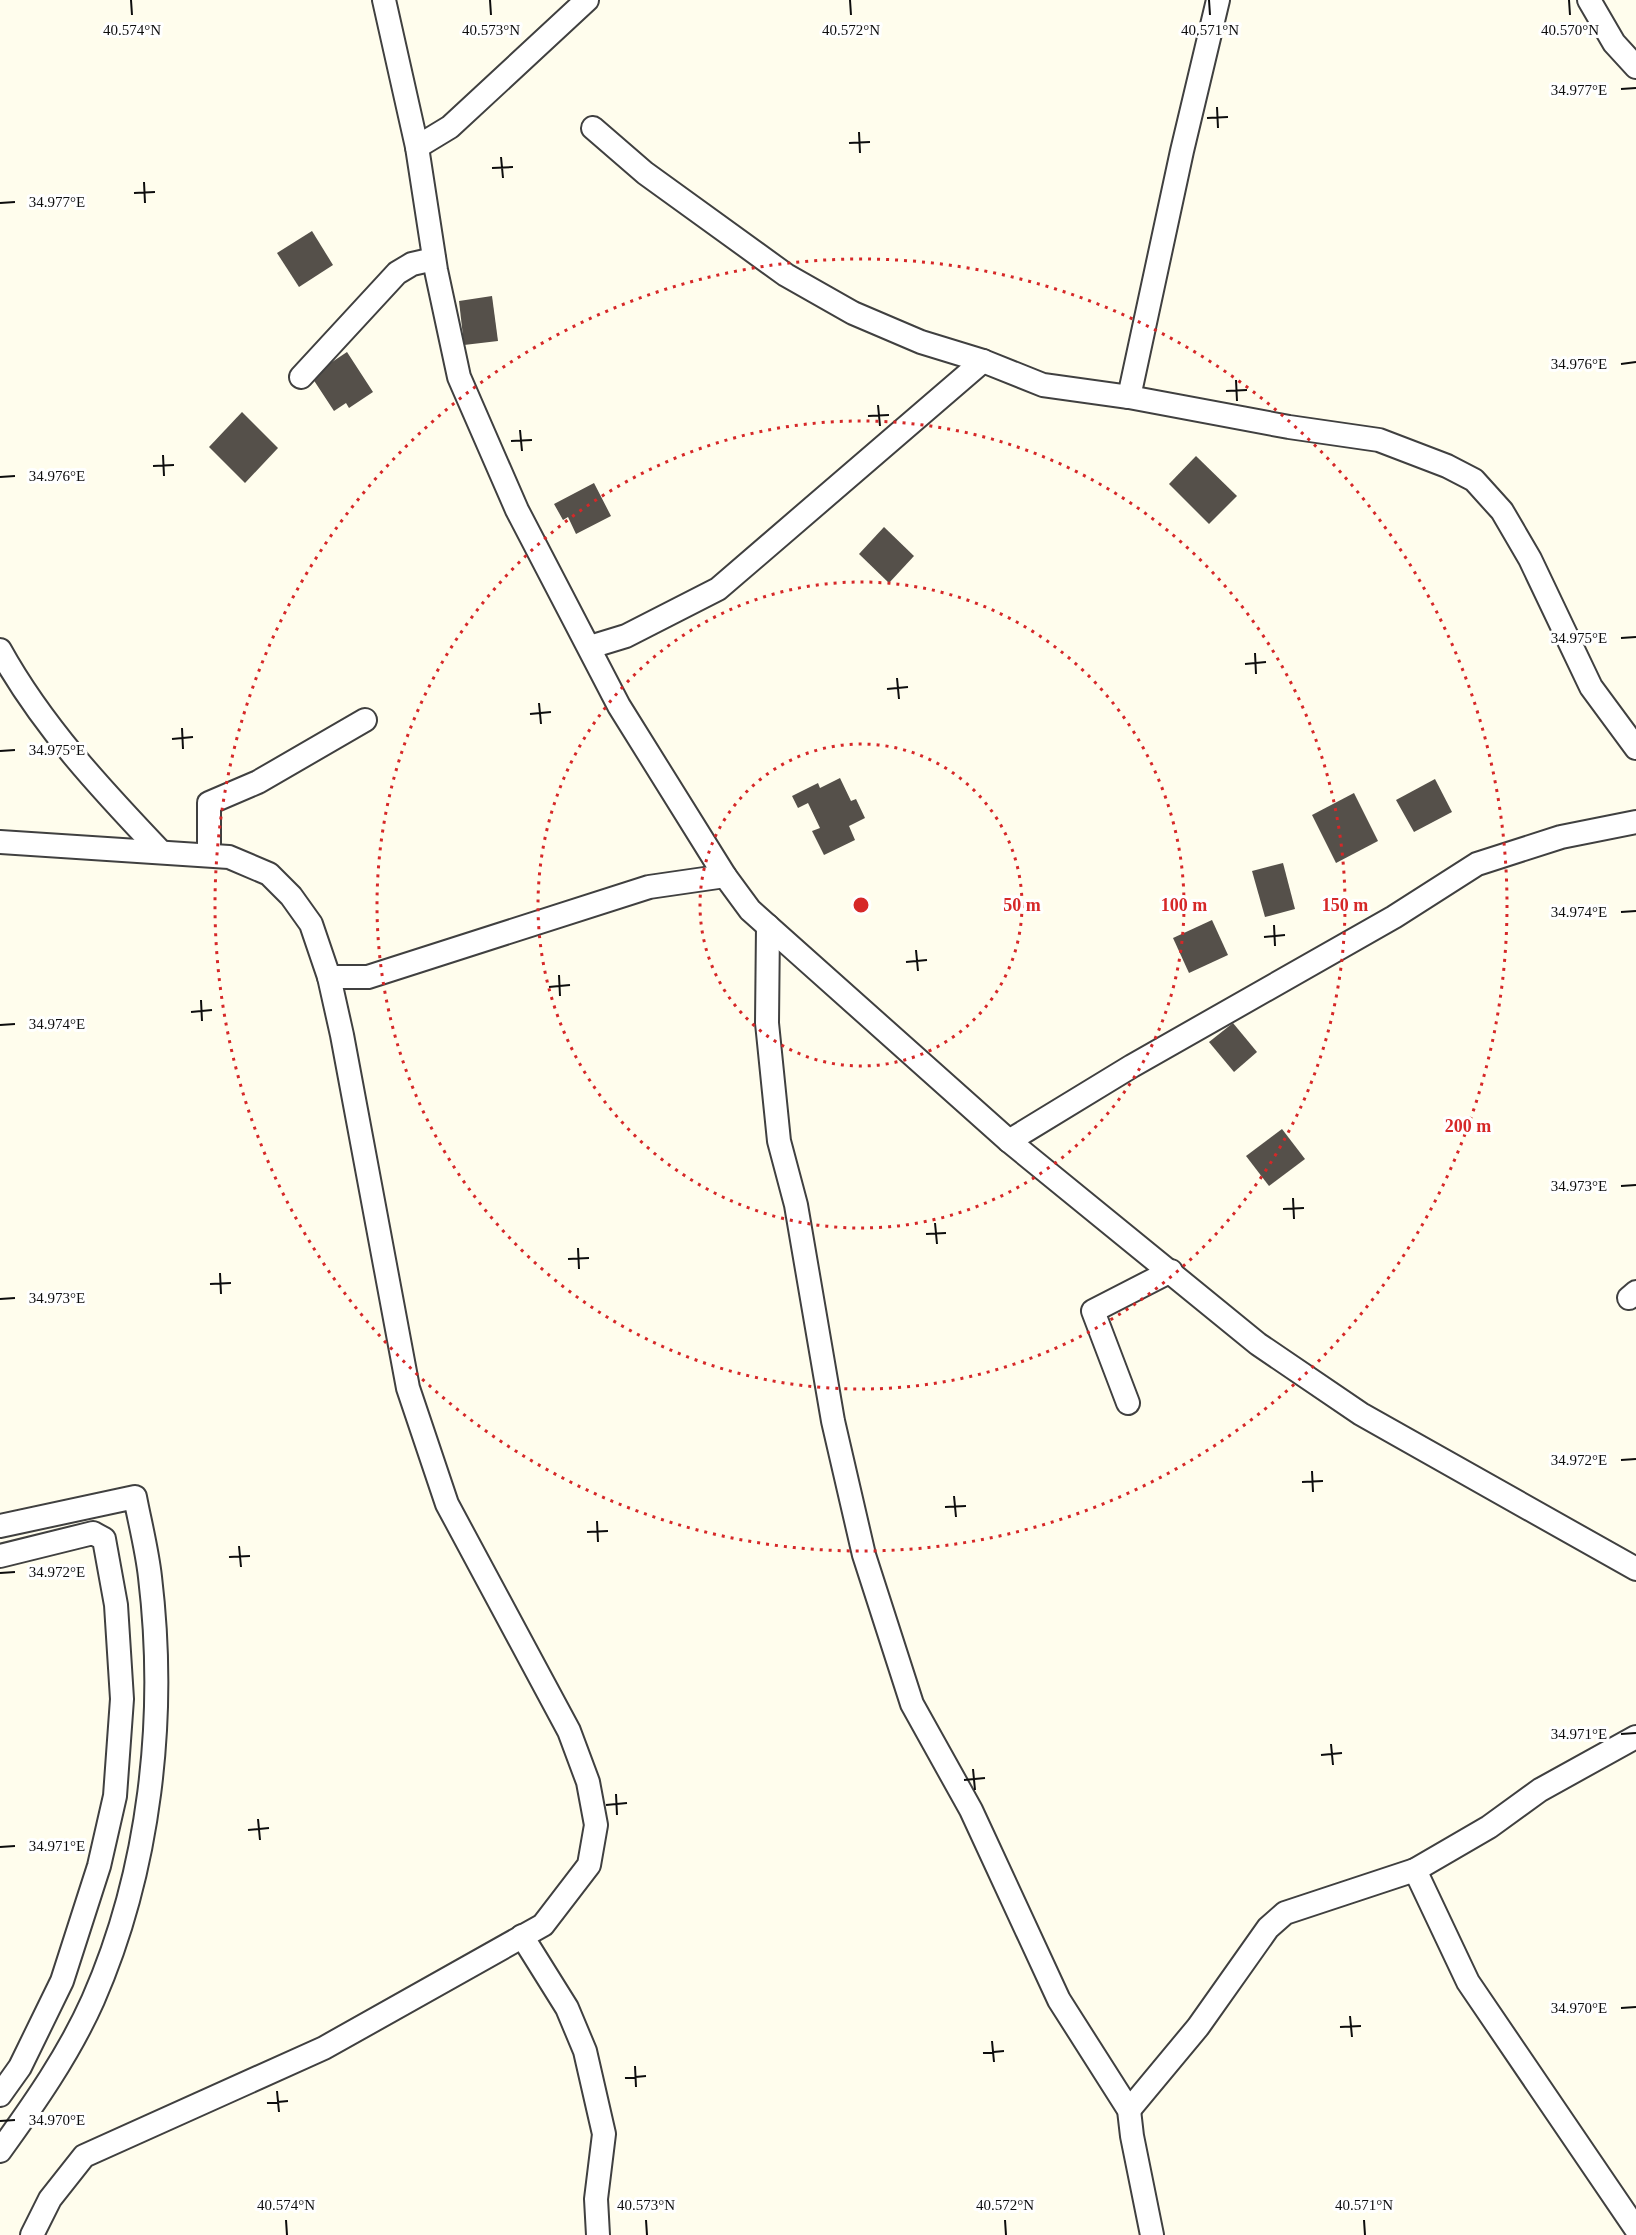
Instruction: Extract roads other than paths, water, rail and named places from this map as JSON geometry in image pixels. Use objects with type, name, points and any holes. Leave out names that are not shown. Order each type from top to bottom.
[{"type":"street","points":[[384,0],[417,147],[434,259],[459,376],[517,510],[619,706],[725,876],[750,909],[1009,1141],[1258,1344],[1360,1414],[1636,1569]]},
{"type":"street","points":[[417,147],[450,127],[587,0]]},
{"type":"street","points":[[1129,397],[1182,152],[1218,0]]},
{"type":"street","points":[[1589,0],[1614,43],[1636,67]]},
{"type":"street","points":[[594,128],[645,173],[786,275],[853,313],[921,342],[983,361],[1043,385],[1129,397],[1379,440],[1447,466],[1474,480],[1502,511],[1530,559],[1592,687],[1636,748]]},
{"type":"street","points":[[301,377],[397,273],[412,264],[434,259]]},
{"type":"street","points":[[590,647],[626,636],[718,589],[983,361]]},
{"type":"street","points":[[0,650],[56,733],[95,783],[161,852]]},
{"type":"street","points":[[209,855],[209,803],[258,782],[365,720]]},
{"type":"street","points":[[1009,1141],[1142,1060],[1394,917],[1477,864],[1561,837],[1636,822]]},
{"type":"street","points":[[0,842],[229,857],[269,874],[291,896],[310,924],[329,977],[344,1046],[408,1388],[447,1504],[569,1731],[588,1782],[596,1825],[589,1865],[543,1925],[324,2048],[84,2156],[50,2199],[32,2235]]},
{"type":"street","points":[[329,977],[368,977],[650,887],[725,876]]},
{"type":"street","points":[[768,926],[767,1023],[779,1141],[796,1205],[833,1421],[864,1555],[912,1704],[971,1810],[1059,2000],[1129,2110],[1152,2235]]},
{"type":"street","points":[[1128,1403],[1093,1311],[1171,1271]]},
{"type":"street","points":[[0,1526],[135,1497],[150,1577],[154,1647],[154,1727],[151,1777],[140,1847],[115,1940],[92,2002],[70,2042],[0,2151]]},
{"type":"street","points":[[0,1556],[93,1533],[102,1536],[106,1542],[116,1605],[122,1700],[115,1796],[99,1866],[62,1981],[20,2067],[0,2095]]},
{"type":"street","points":[[1129,2110],[1198,2027],[1268,1928],[1285,1913],[1415,1870],[1489,1827],[1540,1790],[1636,1737]]},
{"type":"street","points":[[81,1921],[78,1889],[102,1785]]},
{"type":"street","points":[[1415,1870],[1468,1982],[1636,2229]]},
{"type":"street","points":[[81,1921],[115,1940]]},
{"type":"street","points":[[522,1936],[567,2008],[585,2051],[604,2134],[596,2199],[598,2235]]}]
